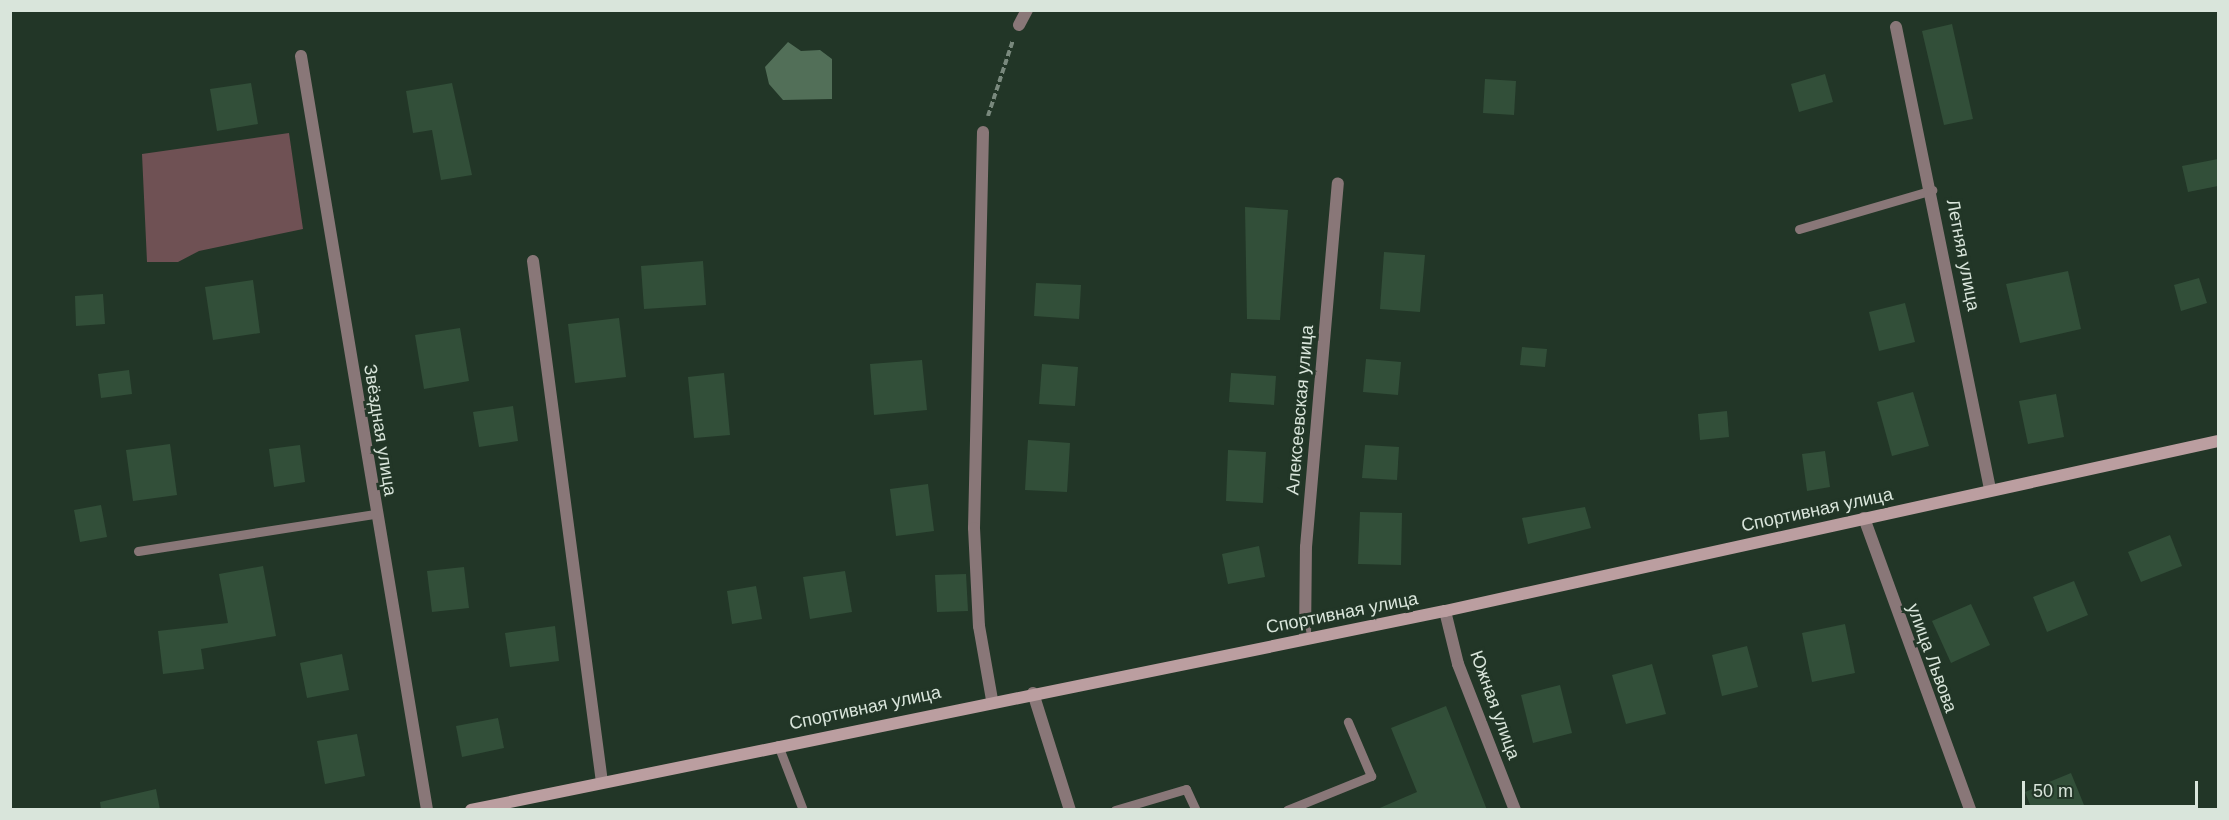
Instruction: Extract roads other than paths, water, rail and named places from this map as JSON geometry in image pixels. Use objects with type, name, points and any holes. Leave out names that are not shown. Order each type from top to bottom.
[{"type":"street","points":[[1018,26],[1027,10]]},
{"type":"street","name":"Летняя улица","points":[[1896,27],[1932,190],[1990,490]]},
{"type":"street","name":"Звёздная улица","points":[[301,56],[375,514],[427,810]]},
{"type":"street","points":[[983,132],[974,538],[979,626],[992,700]]},
{"type":"street","name":"Алексеевская улица","points":[[1305,639],[1306,546],[1338,183]]},
{"type":"street","points":[[533,261],[602,782]]},
{"type":"street","name":"Спортивная улица","points":[[471,810],[992,700],[1445,611],[2218,441]]},
{"type":"street","name":"улица Львова","points":[[1864,518],[1970,810]]},
{"type":"street","name":"Южная улица","points":[[1445,611],[1458,664],[1515,810]]},
{"type":"street","points":[[1033,693],[1070,810]]},
{"type":"lane","points":[[1799,229],[1932,190]]},
{"type":"lane","points":[[138,551],[375,514]]},
{"type":"lane","points":[[1287,810],[1371,776],[1348,722]]},
{"type":"lane","points":[[778,744],[803,810]]},
{"type":"lane","points":[[1115,810],[1186,789],[1196,810]]}]
